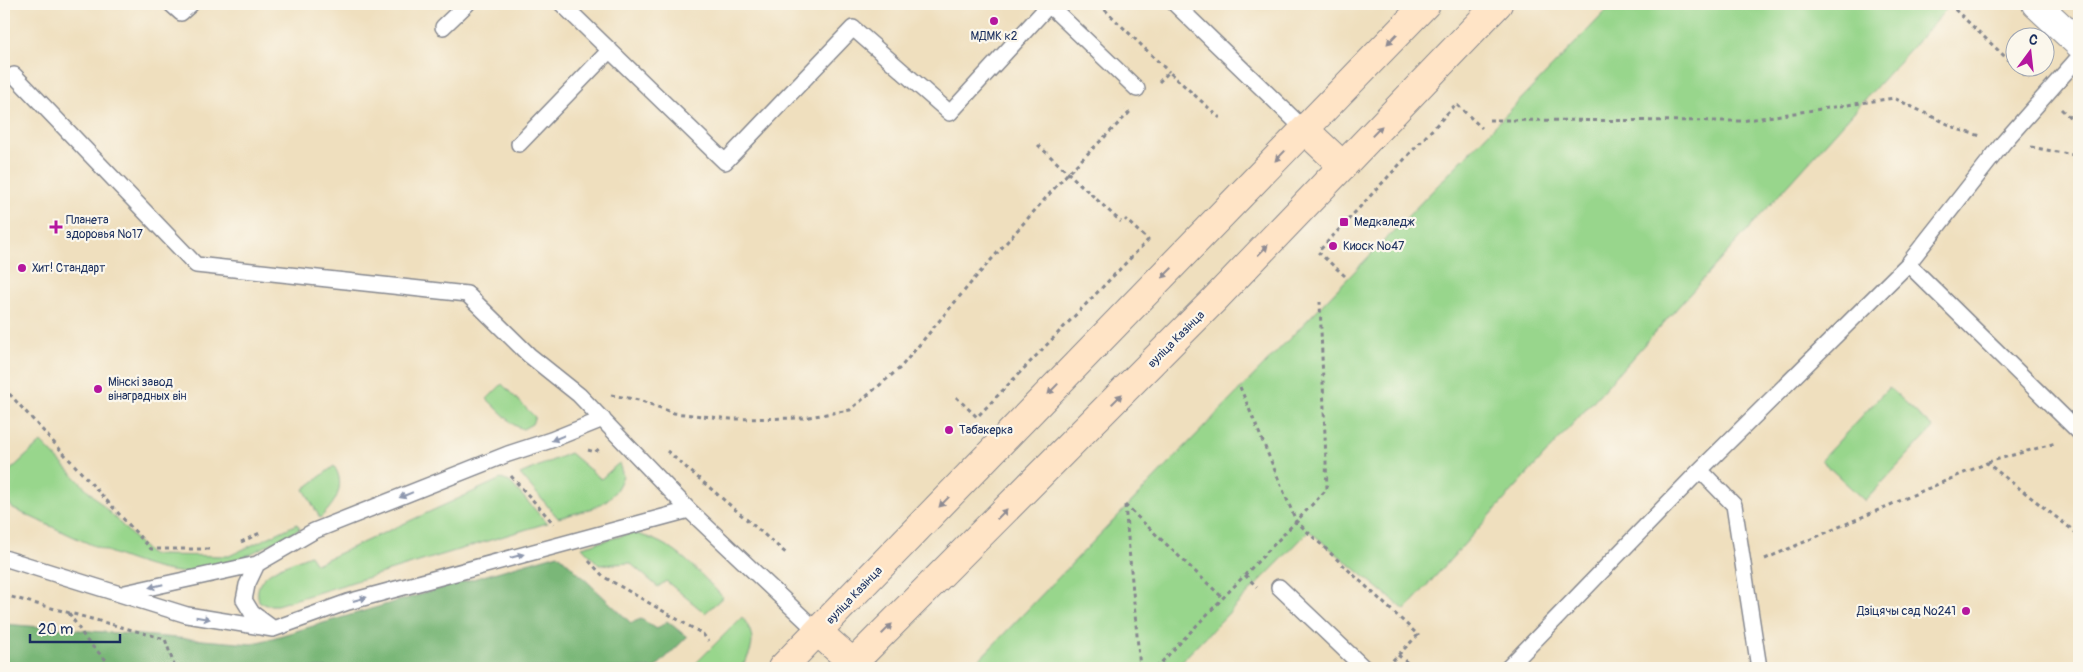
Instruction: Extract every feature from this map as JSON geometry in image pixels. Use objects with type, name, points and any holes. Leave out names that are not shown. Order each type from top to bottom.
[{"type":"main road","name":"вуліца Казінца","points":[[782,668],[1426,4]]},
{"type":"main road","name":"вуліца Казінца","points":[[850,666],[1201,314],[1498,4]]},
{"type":"main road","points":[[1304,130],[1343,166]]},
{"type":"main road","points":[[818,632],[850,666]]},
{"type":"street","points":[[2036,4],[2079,44]]},
{"type":"lane","points":[[171,4],[180,13],[191,4]]},
{"type":"lane","points":[[443,27],[468,4]]},
{"type":"lane","points":[[562,4],[725,162],[853,28],[950,113],[1050,4],[1137,89]]},
{"type":"lane","points":[[1175,4],[1304,130]]},
{"type":"lane","points":[[519,144],[610,50]]},
{"type":"lane","points":[[1508,668],[1700,470],[1908,264],[2004,142],[2079,57]]},
{"type":"lane","points":[[14,75],[196,265],[467,294],[529,355],[579,395],[689,510],[818,632]]},
{"type":"lane","points":[[1908,264],[2079,432]]},
{"type":"lane","points":[[123,593],[257,564],[314,531],[508,454],[603,420]]},
{"type":"lane","points":[[1700,470],[1734,505],[1759,668]]},
{"type":"lane","points":[[4,558],[123,593],[187,615],[273,629],[348,602],[689,510]]},
{"type":"lane","points":[[257,564],[247,585],[244,600],[252,613],[273,629]]},
{"type":"lane","points":[[1279,587],[1364,668]]},
{"type":"path","points":[[1099,4],[1168,72]]},
{"type":"path","points":[[1950,4],[2006,57]]},
{"type":"path","points":[[1178,81],[1220,118]]},
{"type":"path","points":[[1489,120],[1741,122],[1894,98],[1960,130],[2004,142],[2079,156]]},
{"type":"path","points":[[1345,276],[1318,252],[1344,222],[1456,104],[1482,128]]},
{"type":"path","points":[[579,395],[602,393],[639,400],[674,413],[731,419],[803,418],[850,410],[900,368],[975,278],[1068,173],[1129,113],[1122,107]]},
{"type":"path","points":[[956,397],[978,418],[1148,240],[1123,221],[1038,145]]},
{"type":"path","points":[[1156,668],[1327,489],[1320,302]]},
{"type":"path","points":[[1240,386],[1296,521],[1418,635],[1385,668]]},
{"type":"path","points":[[1743,567],[1987,463],[2061,442]]},
{"type":"path","points":[[663,447],[788,555]]},
{"type":"path","points":[[1987,463],[2079,535]]},
{"type":"path","points":[[1140,668],[1125,505],[1223,598]]},
{"type":"path","points":[[625,589],[703,634],[708,641]]},
{"type":"path","points":[[4,594],[165,639],[175,668]]},
{"type":"path","points":[[69,612],[87,641],[114,668]]},
{"type":"path","points":[[1398,655],[1414,668]]},
{"type":"green space","points":[[1613,4],[1951,4],[1405,610],[1309,531],[1175,668],[971,668]]},
{"type":"green space","points":[[502,384],[535,417],[532,424],[523,429],[514,425],[487,399]]},
{"type":"green space","points":[[1889,387],[1933,428],[1865,501],[1821,460]]},
{"type":"green space","points":[[41,442],[151,555],[229,556],[297,524],[300,529],[247,556],[218,568],[205,571],[193,573],[173,571],[127,559],[13,509],[4,495],[4,476]]},
{"type":"green space","points":[[570,453],[601,479],[619,463],[623,476],[618,487],[605,501],[589,509],[558,518],[520,474]]},
{"type":"green space","points":[[334,466],[338,473],[338,494],[320,518],[304,489]]},
{"type":"green space","points":[[501,479],[510,482],[547,523],[277,605],[266,605],[259,601],[258,591],[260,583],[274,570],[310,555],[316,564]]},
{"type":"green space","points":[[632,533],[647,537],[672,549],[723,597],[705,613],[666,581],[658,587],[630,563],[599,565],[582,547]]},
{"type":"green space","points":[[558,554],[631,623],[641,619],[657,629],[667,621],[687,637],[655,668],[4,668],[4,624],[252,644]]},
{"type":"green space","points":[[742,617],[750,630],[752,642],[749,655],[740,668],[691,668]]},
{"type":"place","name":"МДМК к2","points":[[994,21]]},
{"type":"place","name":"Медкаледж","points":[[1344,222]]},
{"type":"place","name":"Планета здоровья №17","points":[[56,227]]},
{"type":"place","name":"Киоск №47","points":[[1333,246]]},
{"type":"place","name":"Хит! Стандарт","points":[[22,268]]},
{"type":"place","name":"Мінскі завод вінаградных він","points":[[98,389]]},
{"type":"place","name":"Табакерка","points":[[949,430]]},
{"type":"place","name":"Дзіцячы сад №241","points":[[1966,611]]}]
